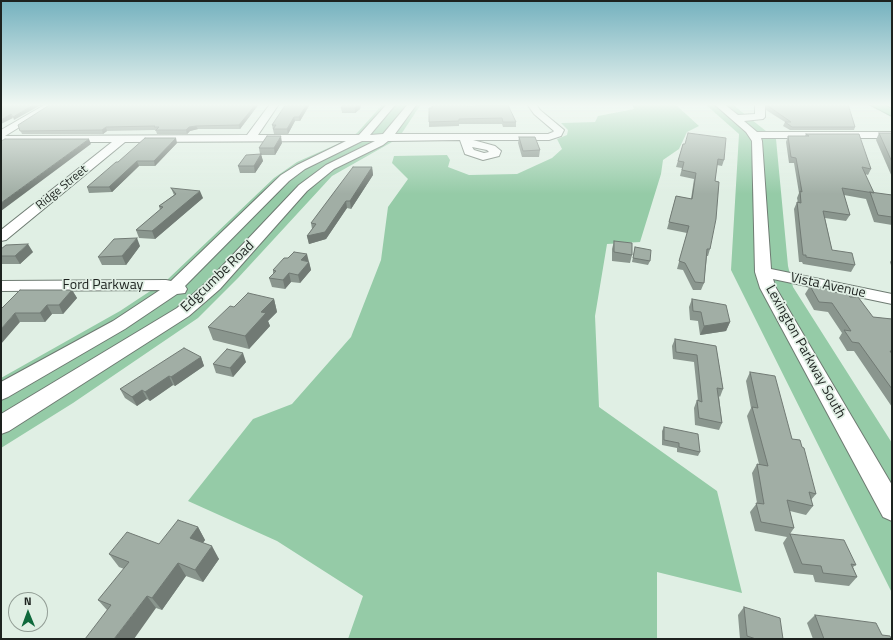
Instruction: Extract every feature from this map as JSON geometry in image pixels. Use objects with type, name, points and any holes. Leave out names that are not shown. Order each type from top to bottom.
[{"type":"street","name":"Edgcumbe Road","points":[[1,392],[119,325],[174,288],[285,178],[301,168],[362,137],[365,134]]},
{"type":"street","name":"Edgcumbe Road","points":[[1,425],[170,322],[204,294],[244,253],[303,188],[330,167],[373,147],[389,134]]},
{"type":"street","points":[[1,139],[387,137],[466,140],[549,137],[557,134]]},
{"type":"street","points":[[754,135],[892,135]]},
{"type":"street","name":"Lexington Parkway South","points":[[754,135],[757,141],[763,272],[768,288],[892,509]]},
{"type":"street","name":"Ridge Street","points":[[1,237],[123,138]]},
{"type":"street","name":"Vista Avenue","points":[[763,272],[892,299]]},
{"type":"street","name":"Ford Parkway","points":[[1,286],[166,285],[204,294]]},
{"type":"green space","points":[[356,134],[401,134],[392,142],[332,176],[238,278],[198,318],[73,403],[1,448],[1,378],[120,311],[167,280],[274,178],[297,162],[342,142]]},
{"type":"green space","points":[[686,134],[679,149],[663,160],[661,174],[640,242],[607,244],[595,316],[599,407],[717,491],[742,593],[657,572],[657,639],[348,639],[363,596],[277,541],[188,501],[253,419],[292,404],[351,337],[381,260],[388,207],[408,179],[392,163],[394,156],[447,155],[450,160],[448,167],[469,175],[517,174],[552,158],[562,149],[557,139],[567,135]]},
{"type":"green space","points":[[739,134],[770,134],[776,139],[788,266],[793,287],[892,443],[892,593],[731,270]]},
{"type":"building","points":[[688,134],[726,138],[724,160],[718,159],[715,181],[719,182],[716,219],[710,249],[707,249],[704,283],[695,282],[685,263],[679,261],[689,226],[669,222],[676,196],[692,199],[696,173],[682,170],[684,162],[678,161],[683,144],[685,144]]},
{"type":"building","points":[[806,134],[859,134],[871,169],[862,167],[874,193],[842,188],[850,215],[823,211],[832,250],[852,253],[855,265],[806,257],[806,255],[803,255],[797,202],[801,203],[800,191],[802,192],[796,158],[791,157],[788,136],[809,136]]},
{"type":"building","points":[[879,134],[892,134],[892,162]]},
{"type":"building","points":[[267,136],[281,136],[274,148],[259,148]]},
{"type":"building","points":[[519,137],[535,137],[540,150],[523,151]]},
{"type":"building","points":[[145,138],[176,138],[154,161],[137,161],[109,187],[87,187],[116,162],[118,162]]},
{"type":"building","points":[[5,139],[89,139],[1,203],[1,141]]},
{"type":"building","points":[[261,154],[254,166],[238,166],[246,155]]},
{"type":"building","points":[[353,167],[372,167],[350,201],[346,201],[325,232],[307,236],[316,224],[311,223]]},
{"type":"building","points":[[171,188],[200,191],[152,231],[136,230],[163,207],[159,206],[176,194]]},
{"type":"building","points":[[870,192],[892,195],[892,217],[878,215]]},
{"type":"building","points":[[137,238],[122,256],[98,257],[114,239]]},
{"type":"building","points":[[614,241],[632,243],[632,255],[614,252]]},
{"type":"building","points":[[28,244],[15,256],[1,256],[1,249],[6,245]]},
{"type":"building","points":[[635,247],[651,250],[650,261],[633,258]]},
{"type":"building","points":[[294,252],[307,254],[301,260],[309,262],[298,275],[289,273],[283,280],[269,278],[276,271],[273,270],[284,258],[288,258]]},
{"type":"building","points":[[810,286],[830,288],[833,292],[847,293],[850,297],[858,297],[873,317],[892,319],[892,351],[890,351],[892,354],[892,389],[859,343],[852,342],[844,330],[851,331],[832,303],[819,302]]},
{"type":"building","points":[[20,290],[72,290],[59,305],[47,305],[40,313],[15,313],[1,329],[1,309]]},
{"type":"building","points":[[248,293],[274,299],[261,312],[266,313],[245,336],[208,327],[230,306],[234,307]]},
{"type":"building","points":[[692,299],[726,305],[730,322],[704,326],[701,312],[693,311]]},
{"type":"building","points":[[675,339],[716,346],[723,389],[717,388],[722,423],[699,418],[697,400],[702,402],[697,355],[676,352]]},
{"type":"building","points":[[184,348],[201,357],[145,392],[142,390],[132,397],[120,389]]},
{"type":"building","points":[[227,349],[243,353],[230,368],[213,364]]},
{"type":"building","points":[[750,372],[775,376],[792,439],[800,440],[802,447],[804,448],[816,494],[809,492],[813,506],[787,500],[794,528],[761,522],[756,503],[764,504],[757,464],[768,466],[752,407],[758,408]]},
{"type":"building","points":[[664,427],[698,434],[700,452],[679,447],[679,443],[664,440]]},
{"type":"building","points":[[178,520],[198,527],[190,538],[212,546],[195,570],[178,563],[152,598],[147,596],[114,639],[85,639],[111,605],[98,600],[129,562],[109,554],[127,532],[159,544]]},
{"type":"building","points":[[790,534],[844,540],[856,565],[851,564],[857,577],[823,573],[821,566],[802,564]]},
{"type":"building","points":[[744,607],[780,618],[783,639],[756,639],[747,636]]},
{"type":"building","points":[[815,615],[876,623],[882,635],[890,636],[891,639],[824,639]]}]
